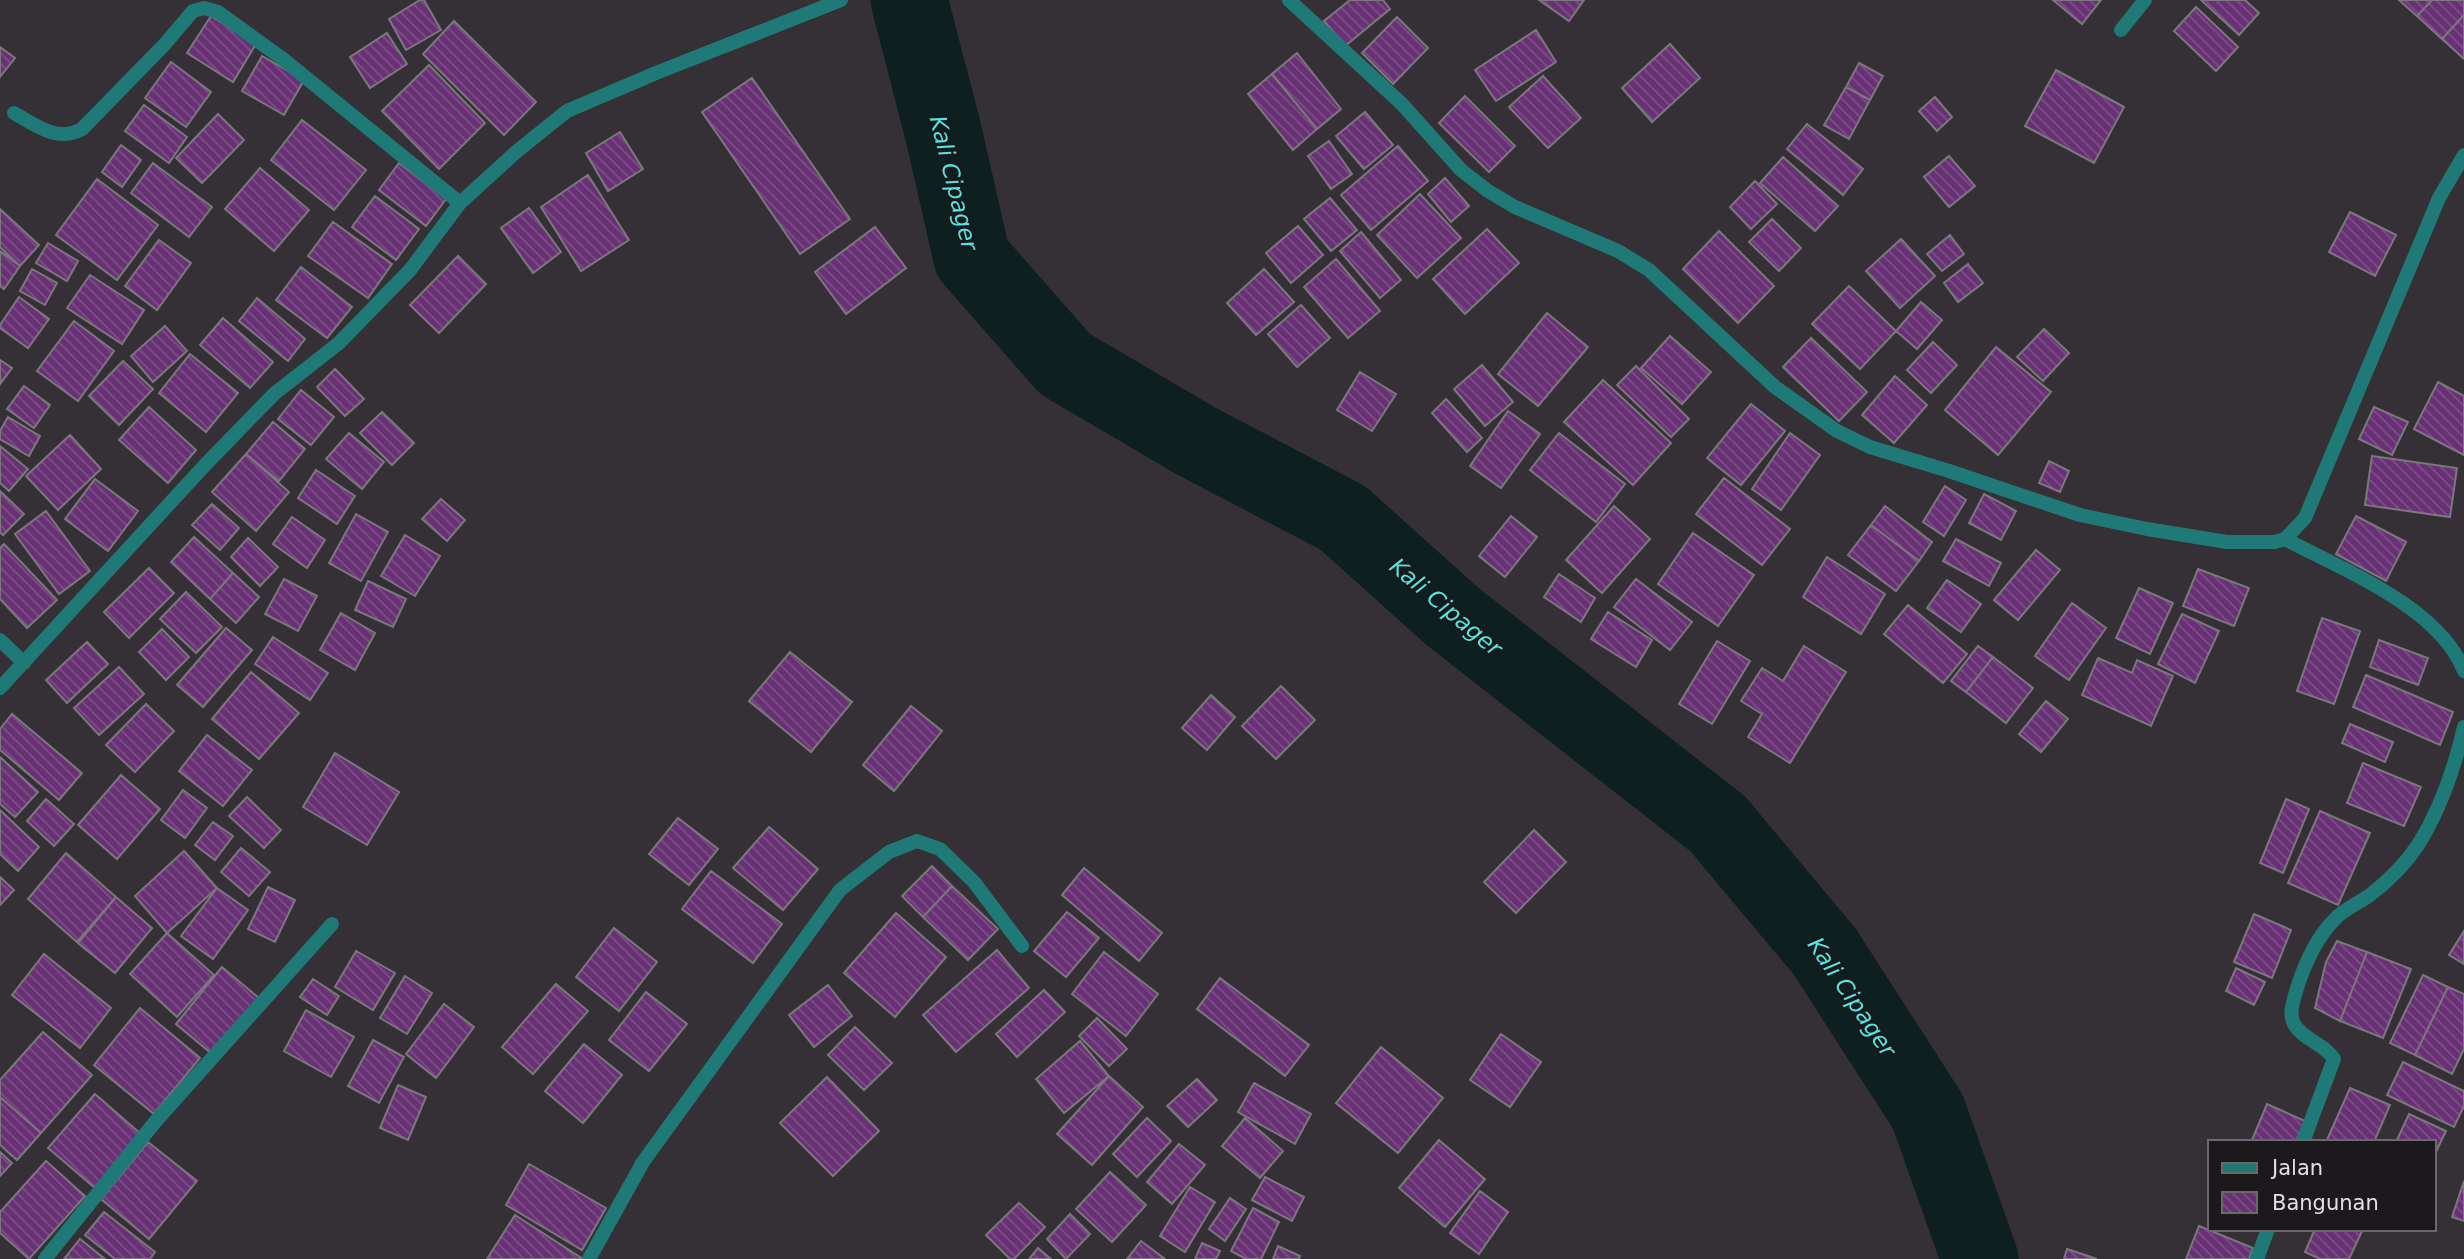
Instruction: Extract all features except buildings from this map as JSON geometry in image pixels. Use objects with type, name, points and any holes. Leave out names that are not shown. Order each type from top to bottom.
[{"type":"street","points":[[0,688],[274,394],[339,343],[410,270],[460,203],[516,152],[567,111],[841,0]]},
{"type":"street","points":[[1289,0],[1402,104],[1461,170],[1515,207],[1618,251],[1649,270],[1775,387],[1837,431],[1870,447],[2080,514],[2147,529],[2227,542],[2274,542],[2285,539],[2305,519],[2439,198],[2464,155]]},
{"type":"street","points":[[2122,30],[2145,0]]},
{"type":"street","points":[[14,113],[49,132],[59,135],[75,133],[164,45],[193,11],[210,8],[283,59],[460,203]]},
{"type":"street","points":[[2285,539],[2381,590],[2424,617],[2451,646],[2464,671]]},
{"type":"street","points":[[0,640],[24,663]]},
{"type":"street","points":[[2304,1140],[2334,1059],[2294,1024],[2291,1009],[2302,973],[2319,937],[2336,917],[2370,895],[2416,848],[2430,824],[2461,754],[2464,727]]},
{"type":"street","points":[[589,1259],[643,1162],[840,890],[889,852],[917,841],[940,849],[974,882],[1022,946]]},
{"type":"street","points":[[45,1259],[155,1122],[332,924]]},
{"type":"street","points":[[2257,1259],[2268,1231]]},
{"type":"waterway","name":"Kali Cipager","points":[[909,0],[972,258],[1065,364],[1196,441],[1343,518],[1452,616],[1718,824],[1825,952],[1928,1112],[1980,1259]]}]
